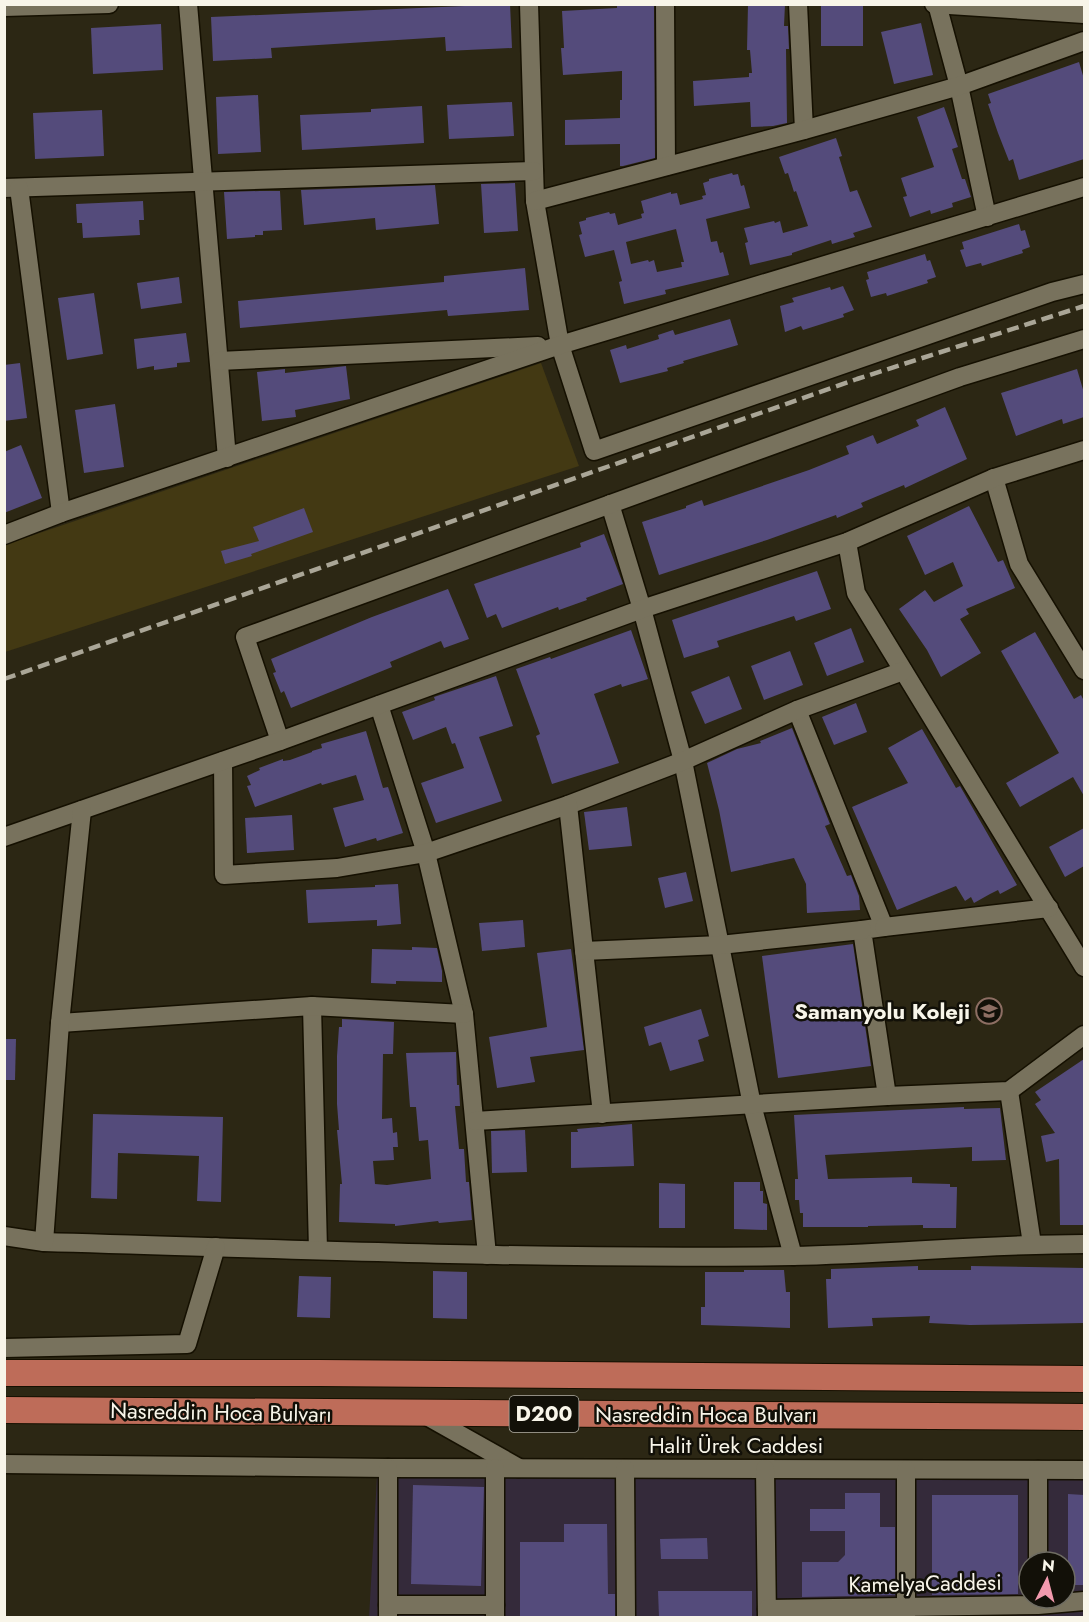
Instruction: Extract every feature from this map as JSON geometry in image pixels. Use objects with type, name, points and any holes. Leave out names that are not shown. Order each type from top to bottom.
[{"type":"highway","name":"Nasreddin Hoca Bulvarı","points":[[4,1373],[1084,1379]]},
{"type":"highway","name":"Nasreddin Hoca Bulvarı","points":[[4,1410],[1084,1417]]},
{"type":"street","points":[[4,7],[109,4]]},
{"type":"street","points":[[188,4],[227,458]]},
{"type":"street","points":[[529,4],[535,201],[560,345],[594,451],[1041,296],[1084,284]]},
{"type":"street","points":[[665,4],[666,166]]},
{"type":"street","points":[[798,4],[804,130]]},
{"type":"street","points":[[987,217],[959,86],[936,5],[1077,11]]},
{"type":"street","points":[[535,201],[804,130],[959,86],[1084,41]]},
{"type":"street","points":[[61,513],[12,188],[534,171]]},
{"type":"street","points":[[4,534],[560,345],[1084,187]]},
{"type":"street","points":[[280,741],[245,637],[960,377],[1084,339]]},
{"type":"street","points":[[219,362],[560,345]]},
{"type":"street","points":[[4,837],[280,741],[642,609],[847,542],[994,478],[1084,450]]},
{"type":"street","points":[[994,478],[1019,564],[1084,670]]},
{"type":"street","points":[[610,504],[642,609],[683,761],[752,1105],[793,1256]]},
{"type":"street","points":[[847,542],[856,593],[1084,967]]},
{"type":"street","points":[[223,761],[224,875],[337,868],[426,853],[568,806],[683,761],[797,710],[903,671]]},
{"type":"street","points":[[379,705],[426,853],[464,1014],[487,1255]]},
{"type":"street","points":[[797,710],[884,927]]},
{"type":"street","points":[[568,806],[602,1114]]},
{"type":"street","points":[[44,1242],[60,1023],[82,810]]},
{"type":"street","points":[[584,951],[720,945],[1048,908]]},
{"type":"street","points":[[862,930],[887,1096]]},
{"type":"street","points":[[60,1023],[312,1006],[464,1014]]},
{"type":"street","points":[[312,1006],[318,1250]]},
{"type":"street","points":[[475,1121],[887,1096],[1009,1091],[1084,1035]]},
{"type":"street","points":[[1009,1091],[1032,1244]]},
{"type":"street","points":[[4,1236],[44,1242],[487,1255],[793,1256],[1032,1244],[1084,1244]]},
{"type":"street","points":[[4,1348],[187,1344],[216,1247]]},
{"type":"street","points":[[424,1414],[520,1468]]},
{"type":"street","name":"Halit Ürek Caddesi","points":[[4,1464],[388,1468],[1084,1470]]},
{"type":"street","points":[[388,1468],[388,1611],[495,1611],[495,1468]]},
{"type":"street","points":[[625,1469],[626,1617]]},
{"type":"street","points":[[765,1469],[767,1613]]},
{"type":"street","points":[[906,1470],[906,1612]]},
{"type":"street","points":[[1038,1470],[1038,1550]]},
{"type":"street","name":"KamelyaCaddesi","points":[[767,1613],[906,1612],[1017,1608]]},
{"type":"shaded area","points":[[541,363],[579,466],[5,652],[4,545]]},
{"type":"shaded area","points":[[378,1459],[1084,1462],[1084,1617],[369,1618]]},
{"type":"building","points":[[510,4],[512,48],[446,51],[445,37],[271,48],[272,58],[213,61],[211,17]]},
{"type":"building","points":[[617,4],[654,4],[655,158],[623,166],[620,166],[620,144],[565,145],[565,120],[620,118],[622,71],[563,75],[561,48],[564,48],[562,11],[617,8]]},
{"type":"building","points":[[748,4],[785,4],[784,26],[788,26],[789,49],[786,49],[787,123],[751,127],[750,102],[694,106],[693,81],[749,77],[749,73],[752,73],[750,50],[747,50]]},
{"type":"building","points":[[821,5],[863,5],[863,46],[821,46]]},
{"type":"building","points":[[921,23],[933,75],[894,84],[881,32]]},
{"type":"building","points":[[161,24],[163,70],[93,74],[91,28]]},
{"type":"building","points":[[1079,62],[1084,79],[1084,159],[1019,180],[1013,159],[1009,161],[998,133],[988,104],[991,103],[988,94]]},
{"type":"building","points":[[258,95],[261,152],[218,154],[216,97]]},
{"type":"building","points":[[512,102],[514,136],[449,139],[447,105]]},
{"type":"building","points":[[422,106],[424,143],[302,150],[300,115],[371,112],[371,109]]},
{"type":"building","points":[[944,107],[958,147],[952,149],[971,197],[952,203],[953,207],[931,214],[930,210],[910,217],[903,197],[907,196],[901,178],[934,167],[917,117]]},
{"type":"building","points":[[102,110],[104,156],[35,159],[33,113]]},
{"type":"building","points":[[836,138],[842,156],[839,157],[850,192],[857,190],[872,227],[853,233],[855,237],[832,244],[831,240],[792,253],[792,255],[750,265],[744,228],[780,221],[783,233],[808,226],[796,191],[794,192],[788,173],[785,174],[779,157]]},
{"type":"building","points":[[732,173],[733,175],[738,174],[741,186],[744,185],[750,208],[706,219],[711,242],[717,241],[720,253],[723,252],[729,275],[665,290],[666,294],[624,304],[619,282],[622,281],[614,250],[585,257],[579,235],[582,234],[579,222],[609,212],[610,214],[615,213],[618,225],[642,218],[641,214],[644,213],[641,201],[671,192],[671,194],[677,193],[680,205],[703,199],[702,196],[706,195],[703,183],[709,179]],"holes":[[[676,229],[684,262],[681,262],[682,267],[657,272],[654,260],[631,264],[626,242]]]},
{"type":"building","points":[[515,183],[518,231],[484,233],[481,184]]},
{"type":"building","points":[[435,185],[439,224],[376,230],[375,218],[304,225],[301,190]]},
{"type":"building","points":[[280,191],[282,230],[263,231],[263,235],[255,235],[255,237],[227,239],[224,192]]},
{"type":"building","points":[[143,201],[144,220],[139,220],[140,235],[83,238],[82,223],[77,223],[76,204]]},
{"type":"building","points":[[1019,224],[1021,231],[1025,230],[1030,247],[1022,250],[1023,253],[982,266],[981,263],[966,267],[960,250],[964,249],[962,242]]},
{"type":"building","points":[[925,254],[927,261],[930,260],[936,277],[927,280],[928,283],[887,296],[886,293],[871,297],[866,280],[869,279],[867,272]]},
{"type":"building","points":[[525,268],[529,310],[448,316],[447,310],[240,328],[238,301],[444,282],[444,276]]},
{"type":"building","points":[[179,277],[182,303],[141,309],[137,283]]},
{"type":"building","points":[[843,286],[854,310],[843,314],[844,317],[803,330],[801,326],[785,332],[780,306],[794,302],[792,298],[830,287],[831,290]]},
{"type":"building","points":[[94,293],[103,354],[67,360],[58,298]]},
{"type":"building","points":[[730,319],[738,345],[683,361],[684,363],[667,368],[668,371],[620,383],[610,350],[626,345],[627,349],[659,339],[658,335],[673,330],[675,335]]},
{"type":"building","points":[[186,333],[190,362],[177,363],[177,367],[154,370],[154,366],[137,369],[134,339]]},
{"type":"building","points":[[20,363],[27,418],[4,421],[4,365]]},
{"type":"building","points":[[346,366],[350,399],[295,410],[296,417],[262,421],[257,372],[285,369],[285,373]]},
{"type":"building","points":[[1077,369],[1084,393],[1084,417],[1063,424],[1062,419],[1016,436],[1001,393]]},
{"type":"building","points":[[115,404],[124,467],[84,473],[75,410]]},
{"type":"building","points":[[945,407],[967,459],[905,488],[904,485],[861,503],[863,507],[837,518],[836,515],[659,575],[642,522],[686,508],[702,500],[704,506],[809,470],[849,454],[846,446],[873,435],[877,444],[919,426],[916,420]]},
{"type":"building","points":[[21,445],[42,498],[4,513],[4,452]]},
{"type":"building","points":[[969,506],[998,562],[1003,560],[1015,588],[966,609],[969,614],[960,619],[981,653],[941,677],[927,650],[899,609],[925,590],[934,602],[963,586],[953,562],[925,575],[907,536]]},
{"type":"building","points":[[304,508],[313,532],[225,564],[221,551],[259,541],[253,527]]},
{"type":"building","points":[[604,534],[623,584],[586,598],[587,600],[559,610],[558,607],[502,628],[496,614],[487,618],[474,584],[581,547],[580,543]]},
{"type":"building","points":[[817,571],[831,609],[796,621],[794,616],[717,641],[719,647],[684,658],[672,620]]},
{"type":"building","points":[[448,589],[469,639],[444,648],[441,641],[390,662],[392,667],[291,708],[284,691],[281,693],[273,673],[276,672],[271,659],[372,617]]},
{"type":"building","points":[[851,628],[864,662],[827,676],[814,643]]},
{"type":"building","points":[[631,630],[648,679],[622,687],[621,684],[594,694],[619,763],[552,784],[536,736],[540,734],[516,669]]},
{"type":"building","points":[[1035,632],[1074,699],[1081,695],[1084,701],[1084,796],[1073,777],[1020,807],[1006,783],[1059,753],[1001,651]]},
{"type":"building","points":[[790,651],[803,685],[764,700],[751,666]]},
{"type":"building","points":[[496,676],[513,726],[479,737],[502,801],[436,823],[421,783],[464,768],[455,743],[452,744],[446,727],[413,740],[402,712],[435,700],[434,697]]},
{"type":"building","points":[[729,676],[742,709],[705,724],[691,692]]},
{"type":"building","points":[[856,703],[867,732],[834,745],[822,717]]},
{"type":"building","points":[[792,728],[830,824],[825,826],[847,876],[851,875],[859,896],[860,910],[807,913],[806,884],[794,858],[731,872],[707,763],[737,749],[761,743],[760,741]]},
{"type":"building","points":[[922,729],[956,788],[960,786],[1017,885],[1000,894],[998,890],[974,903],[971,897],[965,901],[956,886],[897,910],[852,807],[908,783],[888,748]]},
{"type":"building","points":[[366,731],[383,788],[388,787],[403,833],[345,847],[333,808],[364,800],[356,775],[322,785],[321,783],[255,807],[247,786],[251,785],[247,776],[260,770],[259,768],[283,759],[283,761],[290,760],[322,748],[321,744]]},
{"type":"building","points":[[627,807],[632,846],[589,850],[584,812]]},
{"type":"building","points":[[292,815],[294,850],[247,853],[245,818]]},
{"type":"building","points":[[1084,828],[1084,866],[1065,877],[1049,847]]},
{"type":"building","points":[[686,872],[693,901],[665,908],[658,878]]},
{"type":"building","points":[[398,884],[401,924],[377,926],[377,920],[308,923],[306,890]]},
{"type":"building","points":[[523,920],[525,947],[482,951],[479,923]]},
{"type":"building","points":[[853,944],[871,1066],[778,1078],[762,956]]},
{"type":"building","points":[[412,947],[437,948],[442,982],[371,983],[372,949],[412,950]]},
{"type":"building","points":[[571,949],[584,1050],[530,1057],[535,1082],[497,1088],[489,1037],[547,1027],[537,953]]},
{"type":"building","points":[[701,1009],[709,1036],[698,1040],[704,1061],[670,1071],[661,1042],[649,1046],[644,1027]]},
{"type":"building","points":[[342,1019],[394,1022],[393,1054],[383,1054],[382,1119],[392,1118],[393,1133],[397,1132],[398,1147],[393,1147],[394,1160],[373,1161],[375,1184],[387,1185],[431,1179],[428,1140],[419,1141],[416,1107],[410,1107],[406,1053],[456,1052],[460,1106],[455,1106],[459,1149],[464,1149],[472,1220],[395,1226],[395,1224],[339,1222],[340,1184],[342,1184],[337,1130],[339,1130],[337,1056],[339,1027],[342,1027]]},
{"type":"building","points":[[4,1039],[16,1039],[15,1080],[4,1080]]},
{"type":"building","points":[[1084,1059],[1084,1225],[1060,1225],[1059,1159],[1046,1162],[1041,1136],[1055,1133],[1035,1104],[1041,1100],[1035,1092]]},
{"type":"building","points":[[964,1107],[964,1109],[1000,1108],[1006,1160],[972,1161],[972,1147],[825,1155],[828,1179],[912,1177],[912,1183],[950,1184],[950,1187],[957,1187],[956,1228],[923,1228],[923,1225],[803,1227],[803,1213],[800,1213],[799,1200],[795,1200],[795,1179],[798,1179],[794,1115]]},
{"type":"building","points":[[93,1114],[223,1117],[221,1202],[197,1201],[199,1156],[118,1153],[117,1199],[91,1198]]},
{"type":"building","points":[[632,1124],[634,1166],[571,1168],[571,1132],[578,1132],[577,1129]]},
{"type":"building","points":[[525,1130],[527,1172],[492,1173],[491,1131]]},
{"type":"building","points":[[734,1182],[760,1182],[763,1203],[767,1204],[767,1230],[734,1229]]},
{"type":"building","points":[[659,1183],[685,1184],[685,1228],[659,1228]]},
{"type":"building","points":[[918,1266],[918,1270],[971,1270],[971,1266],[1084,1268],[1084,1323],[970,1325],[929,1323],[930,1316],[872,1318],[873,1326],[828,1328],[826,1279],[831,1279],[831,1269]]},
{"type":"building","points":[[744,1270],[784,1270],[786,1292],[790,1292],[790,1328],[701,1325],[701,1307],[705,1307],[705,1272],[744,1272]]},
{"type":"building","points":[[433,1271],[467,1272],[467,1319],[433,1318]]},
{"type":"building","points":[[299,1276],[331,1277],[330,1318],[297,1317]]},
{"type":"building","points":[[413,1485],[484,1487],[481,1586],[411,1584]]},
{"type":"building","points":[[845,1493],[880,1493],[880,1527],[895,1527],[895,1595],[802,1597],[802,1562],[838,1562],[845,1555],[845,1531],[810,1531],[810,1509],[845,1509]]},
{"type":"building","points":[[1068,1494],[1084,1495],[1084,1585],[1077,1585],[1077,1550],[1068,1550]]},
{"type":"building","points":[[932,1495],[1018,1495],[1017,1594],[932,1595]]},
{"type":"building","points":[[564,1524],[607,1524],[608,1594],[615,1594],[615,1617],[520,1617],[520,1542],[564,1542]]},
{"type":"building","points":[[707,1538],[708,1559],[661,1559],[660,1539]]},
{"type":"building","points":[[658,1591],[752,1591],[752,1617],[659,1617]]},
{"type":"railway","points":[[4,679],[857,379],[1084,306]]},
{"type":"place","name":"Samanyolu Koleji","points":[[989,1011]]}]
